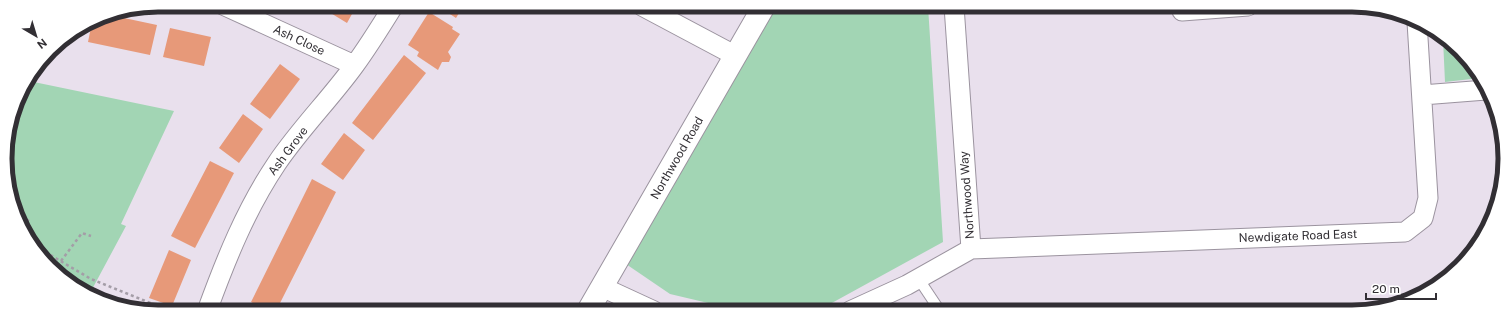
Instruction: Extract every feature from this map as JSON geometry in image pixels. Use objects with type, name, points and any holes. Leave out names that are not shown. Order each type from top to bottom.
[{"type":"street","name":"Ash Close","points":[[237,12],[354,66]]},
{"type":"street","name":"Ash Grove","points":[[209,305],[230,250],[246,216],[263,186],[286,152],[354,66],[389,12]]},
{"type":"street","points":[[653,12],[736,56]]},
{"type":"street","name":"Northwood Road","points":[[592,305],[761,12]]},
{"type":"street","name":"Northwood Way","points":[[862,305],[918,278],[971,249],[954,12]]},
{"type":"street","name":"Newdigate Road East","points":[[971,249],[1405,232],[1423,218],[1428,198],[1417,28]]},
{"type":"street","points":[[1422,95],[1481,90]]},
{"type":"street","points":[[602,287],[641,305]]},
{"type":"lane","points":[[918,278],[936,305]]},
{"type":"path","points":[[27,222],[30,217]]},
{"type":"path","points":[[61,261],[82,233],[91,236]]},
{"type":"path","points":[[45,252],[92,279],[155,305]]},
{"type":"green space","points":[[767,12],[928,12],[943,242],[830,304],[817,305],[717,305],[670,294],[623,262]]},
{"type":"green space","points":[[1443,44],[1462,62],[1474,79],[1445,82]]},
{"type":"green space","points":[[34,82],[174,111],[121,224],[126,226],[92,289],[69,275],[42,248],[23,215],[17,196],[12,168],[13,139],[17,121],[23,102]]},
{"type":"building","points":[[329,12],[353,12],[347,23]]},
{"type":"building","points":[[429,12],[453,27],[452,29],[460,34],[448,52],[451,57],[449,62],[442,62],[438,70],[417,56],[419,52],[408,45]]},
{"type":"building","points":[[447,12],[460,12],[456,18]]},
{"type":"building","points":[[120,17],[157,25],[150,55],[88,42],[91,29],[102,23]]},
{"type":"building","points":[[170,28],[211,37],[204,66],[163,57]]},
{"type":"building","points":[[404,55],[426,73],[373,140],[352,123]]},
{"type":"building","points":[[280,64],[300,79],[270,119],[250,104]]},
{"type":"building","points":[[243,114],[263,129],[239,163],[219,148]]},
{"type":"building","points":[[344,133],[365,150],[343,180],[321,164]]},
{"type":"building","points":[[210,161],[234,173],[195,248],[171,236]]},
{"type":"building","points":[[312,179],[336,192],[279,305],[257,305],[251,302]]},
{"type":"building","points":[[169,250],[191,260],[172,305],[149,298]]}]
